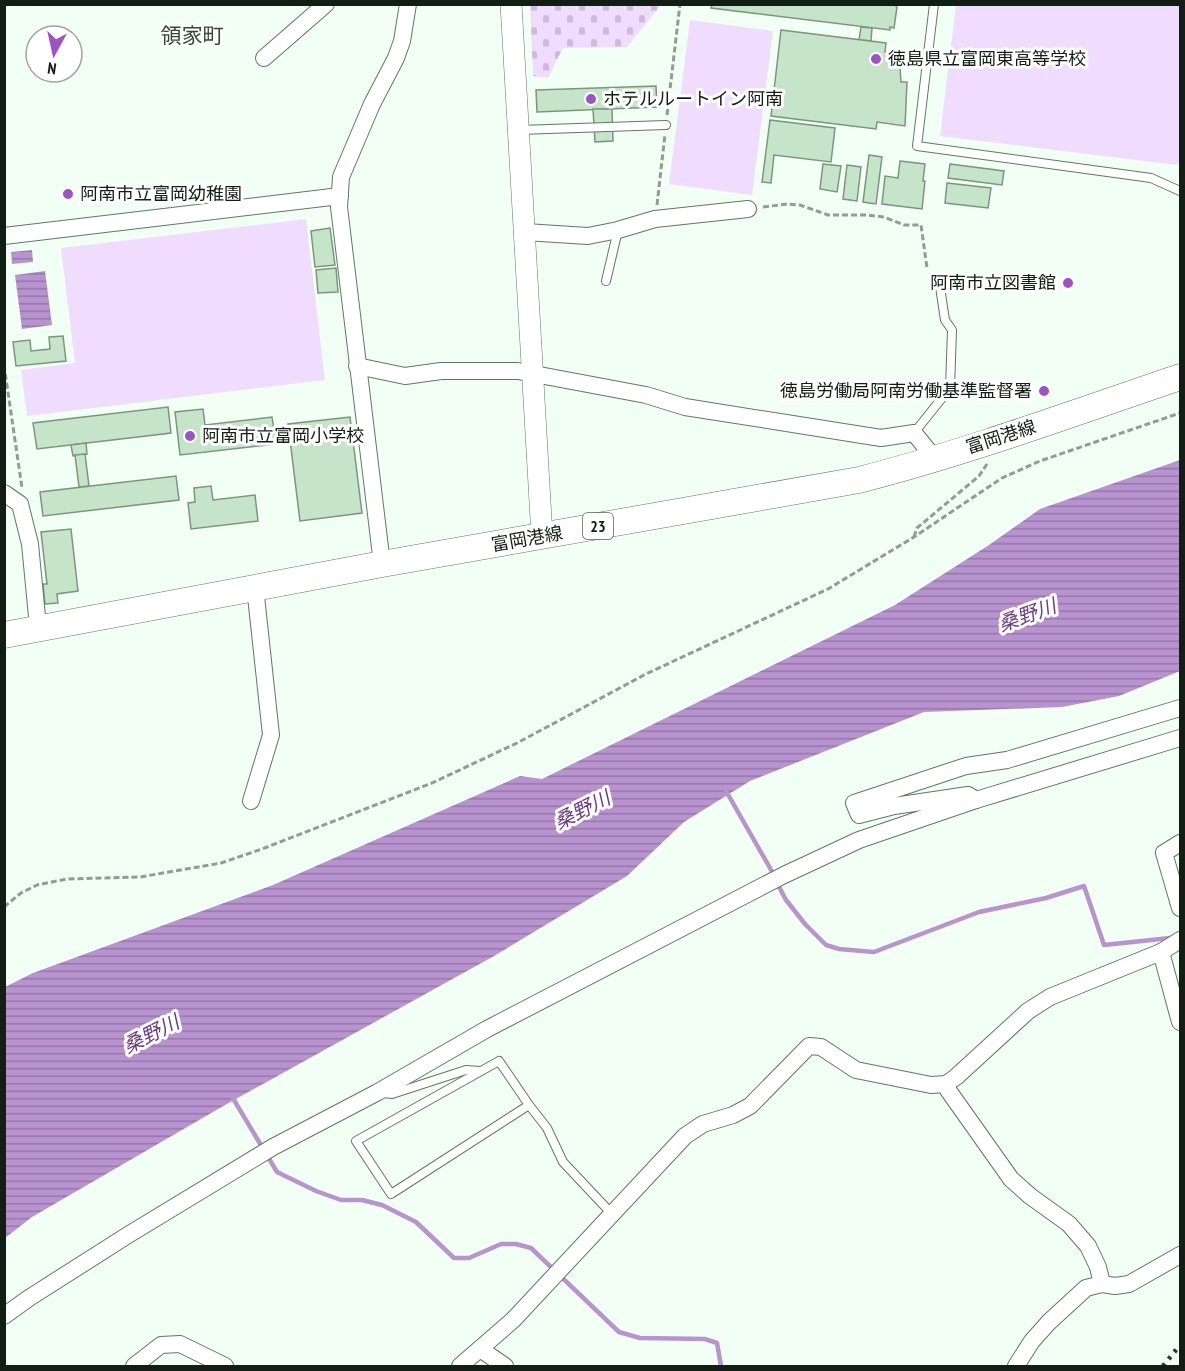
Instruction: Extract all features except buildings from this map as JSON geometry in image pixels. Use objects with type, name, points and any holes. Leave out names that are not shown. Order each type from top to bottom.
[{"type":"main road","name":"富岡港線","points":[[4,634],[382,564],[859,480],[1004,437],[1180,377]]},
{"type":"street","points":[[264,58],[326,4]]},
{"type":"street","points":[[382,564],[339,207],[341,177],[402,41],[408,4]]},
{"type":"street","points":[[511,4],[542,536]]},
{"type":"street","points":[[4,236],[340,196]]},
{"type":"street","points":[[525,232],[588,236],[656,219],[748,209]]},
{"type":"street","points":[[357,366],[405,376],[441,371],[518,371],[646,395],[685,407],[881,438],[914,433],[935,459]]},
{"type":"street","points":[[4,493],[20,504],[30,544],[38,627]]},
{"type":"street","points":[[251,801],[271,735],[255,587]]},
{"type":"street","points":[[976,800],[968,795],[894,806],[859,815],[854,803],[966,766],[1007,760],[1180,708]]},
{"type":"street","points":[[4,1316],[128,1235],[273,1147],[378,1092],[487,1029],[784,875],[859,840],[976,800],[1180,738]]},
{"type":"street","points":[[1180,843],[1164,854],[1180,908]]},
{"type":"street","points":[[460,1366],[513,1320],[685,1136],[703,1124],[733,1115],[750,1106],[809,1046],[821,1047],[856,1070],[931,1085],[946,1084],[1028,1011],[1050,997],[1161,952],[1180,940]]},
{"type":"street","points":[[1161,952],[1180,1022]]},
{"type":"street","points":[[946,1084],[1011,1179],[1069,1224],[1088,1246],[1098,1267],[1102,1284]]},
{"type":"street","points":[[1016,1366],[1032,1341],[1086,1287],[1102,1284],[1115,1286],[1129,1284],[1180,1255]]},
{"type":"street","points":[[134,1366],[161,1345],[180,1344],[225,1366]]},
{"type":"street","points":[[480,1349],[505,1366]]},
{"type":"lane","points":[[934,4],[917,146],[1151,178],[1180,191]]},
{"type":"lane","points":[[519,130],[666,125]]},
{"type":"lane","points":[[606,281],[618,230]]},
{"type":"lane","points":[[914,433],[950,388],[952,330],[945,320],[940,287]]},
{"type":"lane","points":[[529,1105],[391,1194],[356,1141],[499,1061],[547,1128],[563,1162],[612,1214]]},
{"type":"lane","points":[[378,1092],[392,1094],[466,1070],[481,1071]]},
{"type":"path","points":[[656,219],[680,4]]},
{"type":"path","points":[[748,209],[794,204],[828,215],[867,215],[884,217],[904,225],[921,225],[927,268]]},
{"type":"path","points":[[4,365],[23,497],[20,504]]},
{"type":"path","points":[[4,907],[21,893],[37,885],[67,879],[140,877],[221,862],[377,806],[432,783],[517,743],[646,674],[828,589],[914,537],[1002,478],[1040,461],[1180,413]]},
{"type":"path","points":[[914,537],[917,528],[979,476],[1004,437]]},
{"type":"green space","points":[[530,4],[661,5],[627,47],[563,48],[548,78],[533,76]]},
{"type":"green space","points":[[956,5],[1180,5],[1180,162],[1177,165],[940,136]]},
{"type":"green space","points":[[690,20],[773,31],[752,195],[669,184]]},
{"type":"green space","points":[[306,219],[325,380],[27,416],[21,370],[75,363],[61,248]]},
{"type":"water","points":[[32,250],[33,262],[12,264],[11,252]]},
{"type":"water","points":[[45,271],[52,325],[22,329],[15,275]]},
{"type":"water","name":"桑野川","points":[[1180,460],[1180,671],[1119,696],[1062,707],[924,712],[750,781],[684,822],[627,876],[494,956],[225,1105],[32,1217],[5,1238],[5,987],[33,973],[273,885],[520,776],[542,779],[895,605],[989,545],[1040,509]]},
{"type":"waterway","points":[[726,791],[774,875]]},
{"type":"waterway","points":[[777,883],[786,900],[805,924],[826,945],[839,949],[874,952],[979,912],[1046,898],[1084,886],[1104,945],[1170,938]]},
{"type":"waterway","points":[[231,1095],[277,1172],[341,1200],[362,1200],[382,1205],[416,1222],[454,1258],[469,1258],[501,1244],[516,1244],[531,1248],[619,1332],[640,1338],[705,1339],[717,1343],[721,1366]]},
{"type":"railway","points":[[1163,1366],[1180,1345]]},
{"type":"place","name":"徳島県立富岡東高等学校","points":[[876,59]]},
{"type":"place","name":"ホテルルートイン阿南","points":[[591,99]]},
{"type":"place","name":"阿南市立富岡幼稚園","points":[[68,194]]},
{"type":"place","name":"阿南市立図書館","points":[[1068,283]]},
{"type":"place","name":"徳島労働局阿南労働基準監督署","points":[[1044,391]]},
{"type":"place","name":"阿南市立富岡小学校","points":[[190,436]]},
{"type":"district","name":"領家町","points":[[192,36]]}]
